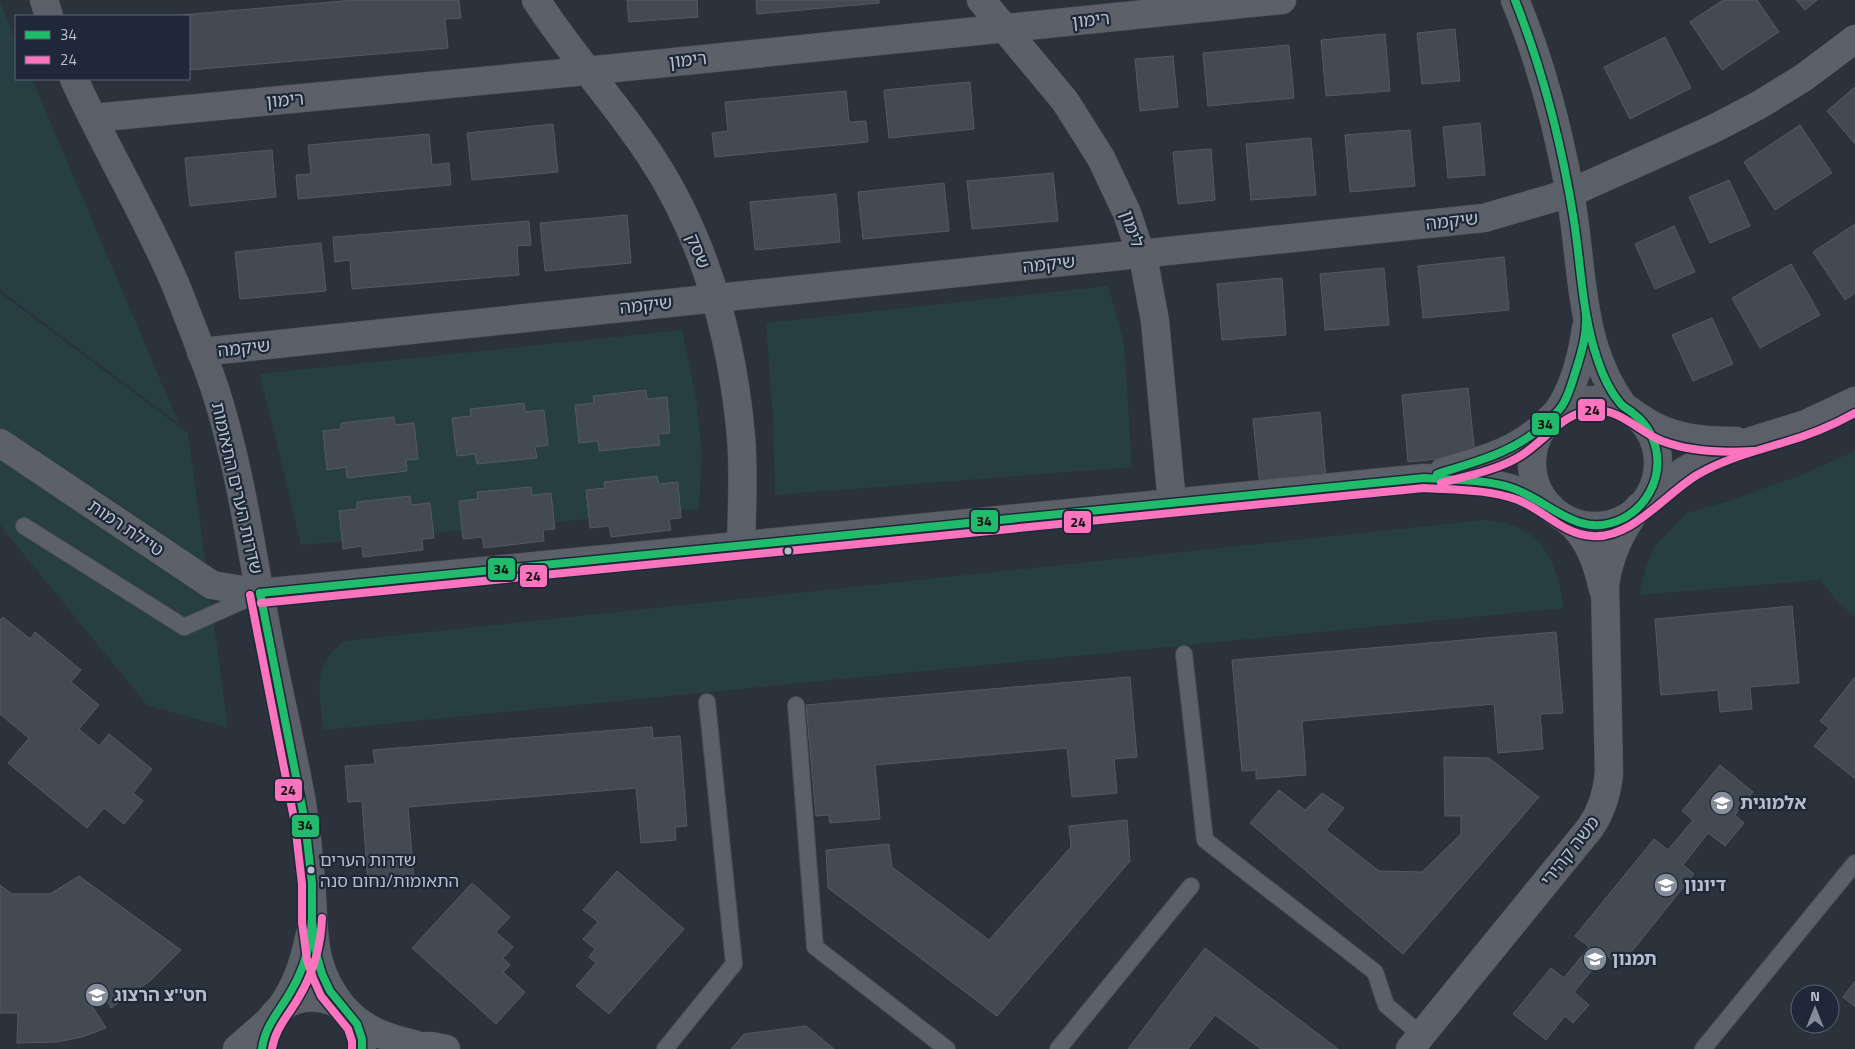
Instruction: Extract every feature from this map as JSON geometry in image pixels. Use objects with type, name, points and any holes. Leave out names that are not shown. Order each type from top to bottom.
[{"type":"street","points":[[44,0],[49,15]]},
{"type":"street","name":"שסק","points":[[536,0],[651,156],[676,200],[696,245],[713,291],[726,338],[737,404],[741,438],[741,545]]},
{"type":"street","name":"לימון","points":[[981,0],[1065,101],[1101,158],[1127,213],[1141,254],[1155,320],[1172,503]]},
{"type":"street","name":"רימון","points":[[93,118],[1282,0]]},
{"type":"street","points":[[1515,0],[1548,98],[1570,193],[1577,234],[1587,324],[1597,360],[1613,392],[1628,410],[1646,426],[1655,443],[1657,453],[1655,483],[1643,504]]},
{"type":"street","name":"שיקמה","points":[[202,352],[1484,218],[1570,193],[1667,151],[1752,109],[1803,78],[1855,39]]},
{"type":"street","name":"שדרות הערים התאומות","points":[[74,80],[173,280],[202,352],[214,388],[231,447],[249,529],[302,802],[312,883],[312,922],[315,948],[322,974],[330,991],[360,1031],[362,1049]]},
{"type":"street","points":[[1558,513],[1538,492],[1532,473],[1532,453],[1538,434],[1564,403],[1579,360],[1587,324]]},
{"type":"street","points":[[1424,478],[1500,455],[1523,442],[1550,419],[1575,403],[1594,400],[1615,403],[1655,427],[1676,435],[1712,441],[1750,441]]},
{"type":"street","points":[[260,593],[1424,478],[1474,481],[1511,488],[1535,497],[1558,513],[1584,525],[1605,525],[1624,519],[1684,471],[1704,459],[1726,449],[1806,424],[1855,401]]},
{"type":"street","name":"טיילת רמות","points":[[0,443],[212,585],[260,593]]},
{"type":"street","name":"משה קהירי","points":[[1423,1044],[1590,828],[1601,811],[1607,793],[1609,773],[1604,595],[1608,567],[1613,550],[1621,534],[1643,504]]},
{"type":"street","name":"משה קהירי","points":[[1558,513],[1580,532],[1589,546],[1598,570],[1604,595]]},
{"type":"street","name":"שדרות הערים התאומות","points":[[262,1049],[263,1038],[299,975],[305,958],[312,922]]},
{"type":"street","points":[[238,1049],[285,1005],[299,999],[313,997],[328,999],[345,1009],[359,1023],[377,1034],[409,1048],[446,1049]]},
{"type":"lane","points":[[24,526],[184,626],[260,593]]},
{"type":"lane","points":[[1184,654],[1205,840],[1375,972],[1386,1005],[1423,1044]]},
{"type":"lane","points":[[665,1049],[734,964],[707,702]]},
{"type":"lane","points":[[796,704],[815,947],[947,1049]]},
{"type":"lane","points":[[1703,1049],[1855,863]]},
{"type":"lane","points":[[1058,1049],[1191,886]]},
{"type":"green space","points":[[0,1],[15,39],[15,80],[32,80],[179,424],[0,290]]},
{"type":"green space","points":[[1108,286],[1124,342],[1132,467],[775,495],[773,421],[766,323]]},
{"type":"green space","points":[[0,293],[188,433],[228,728],[147,705],[0,525]]},
{"type":"green space","points":[[682,330],[696,398],[702,451],[699,509],[301,545],[260,374]]},
{"type":"green space","points":[[1855,451],[1855,617],[1840,604],[1820,580],[1639,595],[1645,569],[1655,546],[1687,513],[1726,502],[1801,475]]},
{"type":"green space","points":[[1484,520],[1519,528],[1532,536],[1542,546],[1550,558],[1556,573],[1564,608],[323,730],[320,677],[328,658],[344,641]]},
{"type":"building","points":[[355,0],[459,0],[461,18],[445,19],[448,48],[190,70],[190,15],[181,15]]},
{"type":"building","points":[[627,0],[697,0],[698,17],[629,22]]},
{"type":"building","points":[[756,0],[879,0],[879,3],[757,14]]},
{"type":"building","points":[[1723,0],[1757,0],[1779,32],[1722,70],[1690,22]]},
{"type":"building","points":[[1796,0],[1817,0],[1805,10]]},
{"type":"building","points":[[1455,29],[1460,81],[1422,84],[1417,33]]},
{"type":"building","points":[[1385,34],[1390,91],[1326,96],[1321,40]]},
{"type":"building","points":[[1665,37],[1691,88],[1630,119],[1604,67]]},
{"type":"building","points":[[1289,45],[1294,98],[1208,106],[1203,53]]},
{"type":"building","points":[[1173,56],[1178,107],[1140,111],[1135,59]]},
{"type":"building","points":[[970,82],[974,129],[889,138],[884,90]]},
{"type":"building","points":[[1855,87],[1855,144],[1827,111]]},
{"type":"building","points":[[846,91],[849,122],[866,121],[868,142],[715,157],[712,133],[728,131],[725,102]]},
{"type":"building","points":[[1480,123],[1485,175],[1448,178],[1443,127]]},
{"type":"building","points":[[553,124],[558,172],[472,180],[467,133]]},
{"type":"building","points":[[1800,125],[1832,173],[1775,210],[1744,162]]},
{"type":"building","points":[[1410,130],[1415,186],[1350,192],[1345,135]]},
{"type":"building","points":[[429,134],[432,165],[449,163],[451,185],[298,199],[296,175],[311,174],[308,145]]},
{"type":"building","points":[[1311,138],[1316,195],[1251,200],[1246,144]]},
{"type":"building","points":[[1211,149],[1215,200],[1178,204],[1173,152]]},
{"type":"building","points":[[272,150],[276,197],[190,206],[185,158]]},
{"type":"building","points":[[1053,173],[1058,221],[972,229],[967,181]]},
{"type":"building","points":[[1729,180],[1750,226],[1710,243],[1689,197]]},
{"type":"building","points":[[944,183],[949,231],[863,239],[858,192]]},
{"type":"building","points":[[836,194],[840,242],[755,250],[750,202]]},
{"type":"building","points":[[627,215],[631,263],[545,271],[540,223]]},
{"type":"building","points":[[529,221],[531,245],[517,246],[519,275],[352,289],[350,260],[335,262],[333,237]]},
{"type":"building","points":[[1855,224],[1855,293],[1845,300],[1813,252]]},
{"type":"building","points":[[1674,226],[1695,272],[1655,289],[1635,244]]},
{"type":"building","points":[[321,243],[326,291],[240,299],[235,252]]},
{"type":"building","points":[[1504,257],[1509,310],[1423,318],[1418,266]]},
{"type":"building","points":[[1791,264],[1820,315],[1760,348],[1732,298]]},
{"type":"building","points":[[1384,268],[1389,325],[1325,330],[1320,274]]},
{"type":"building","points":[[1282,278],[1286,335],[1222,340],[1217,284]]},
{"type":"building","points":[[1712,318],[1733,364],[1693,381],[1672,335]]},
{"type":"building","points":[[1468,388],[1475,455],[1408,462],[1402,395]]},
{"type":"building","points":[[646,390],[647,399],[667,397],[670,433],[658,434],[660,445],[599,451],[598,441],[579,443],[575,405],[594,403],[593,396]]},
{"type":"building","points":[[524,403],[525,412],[544,410],[548,445],[535,447],[537,458],[477,464],[475,454],[457,456],[452,418],[471,416],[470,409]]},
{"type":"building","points":[[1320,412],[1326,479],[1260,486],[1253,419]]},
{"type":"building","points":[[394,417],[395,425],[414,423],[418,459],[406,460],[407,471],[347,478],[346,467],[327,470],[323,431],[341,429],[341,423]]},
{"type":"building","points":[[657,476],[659,484],[678,482],[681,518],[669,519],[671,530],[611,537],[609,526],[590,528],[586,490],[605,488],[604,482]]},
{"type":"building","points":[[531,487],[532,495],[551,493],[555,529],[543,530],[544,541],[484,548],[482,537],[463,539],[459,501],[478,499],[477,492]]},
{"type":"building","points":[[410,496],[411,505],[430,503],[434,538],[422,539],[423,550],[363,557],[362,546],[343,549],[339,511],[357,509],[357,502]]},
{"type":"building","points":[[1792,606],[1799,683],[1750,687],[1752,709],[1720,712],[1718,690],[1661,695],[1655,619]]},
{"type":"building","points":[[3,617],[30,639],[35,632],[81,670],[71,682],[99,705],[79,729],[99,746],[109,734],[152,769],[133,793],[143,801],[124,824],[104,808],[87,828],[8,763],[29,738],[0,714],[0,620]]},
{"type":"building","points":[[1556,632],[1563,713],[1540,714],[1543,749],[1498,753],[1494,704],[1302,721],[1306,775],[1256,779],[1256,770],[1242,771],[1232,660]]},
{"type":"building","points":[[1130,677],[1137,757],[1114,759],[1117,793],[1072,797],[1067,748],[875,765],[880,819],[830,823],[829,815],[816,816],[806,705]]},
{"type":"building","points":[[1855,677],[1854,778],[1814,746],[1829,728],[1820,721]]},
{"type":"building","points":[[652,727],[653,738],[680,736],[687,826],[675,827],[676,840],[641,843],[636,788],[408,807],[414,881],[368,885],[362,801],[348,802],[345,766],[375,764],[373,750]]},
{"type":"building","points":[[1444,757],[1489,758],[1539,797],[1403,954],[1250,823],[1279,790],[1305,810],[1322,793],[1344,808],[1326,830],[1379,871],[1422,872],[1461,834],[1461,816],[1445,816]]},
{"type":"building","points":[[1720,765],[1753,792],[1735,815],[1744,823],[1725,846],[1708,833],[1683,865],[1694,874],[1620,966],[1605,954],[1574,992],[1589,1005],[1573,1023],[1565,1016],[1546,1040],[1513,1014],[1551,968],[1564,978],[1589,947],[1575,936],[1654,839],[1668,850],[1693,820],[1682,811]]},
{"type":"building","points":[[1127,820],[1130,861],[997,1016],[828,888],[826,850],[889,844],[892,867],[989,940],[1071,847],[1069,826]]},
{"type":"building","points":[[617,871],[684,929],[609,1014],[576,986],[596,963],[589,957],[595,949],[583,939],[598,922],[583,910]]},
{"type":"building","points":[[79,876],[181,950],[150,981],[111,1008],[104,994],[89,1001],[106,1028],[82,1037],[57,1042],[17,1043],[18,1013],[0,1013],[0,885],[12,894],[50,894]]},
{"type":"building","points":[[472,883],[510,917],[496,932],[513,947],[503,958],[510,965],[503,972],[525,992],[496,1024],[412,948]]},
{"type":"building","points":[[1205,948],[1338,1049],[1261,1049],[1215,1015],[1188,1049],[1128,1049]]},
{"type":"building","points":[[1855,981],[1855,1007],[1843,997]]},
{"type":"building","points":[[806,1026],[834,1049],[731,1049],[744,1034]]},
{"type":"transit line","name":"34","points":[[260,593],[1424,478],[1499,484],[1523,493],[1577,522],[1591,525],[1606,524],[1622,519],[1638,508],[1654,484],[1657,465],[1656,449],[1650,432],[1643,423],[1622,405],[1612,393],[1597,358],[1585,307],[1574,221],[1564,164],[1543,81],[1515,0]]},
{"type":"transit line","name":"34","points":[[1437,474],[1507,450],[1532,435],[1556,414],[1567,397],[1578,363],[1585,335],[1586,314]]},
{"type":"transit line","name":"24","points":[[1441,483],[1480,473],[1508,463],[1526,452],[1562,422],[1582,412],[1593,410],[1611,413],[1629,421],[1654,437],[1673,445],[1707,451],[1753,451]]},
{"type":"transit line","name":"24","points":[[261,603],[1424,488],[1471,491],[1507,496],[1527,504],[1571,531],[1592,536],[1607,535],[1621,531],[1634,523],[1685,483],[1707,469],[1739,456],[1810,434],[1855,413]]},
{"type":"transit line","name":"34","points":[[260,593],[305,822],[312,883],[312,922],[317,957],[330,991],[357,1024],[362,1039],[362,1049]]},
{"type":"transit line","name":"24","points":[[250,595],[295,824],[302,884],[302,923],[307,960],[321,996],[348,1029],[352,1041],[352,1049]]},
{"type":"transit line","name":"34","points":[[262,1049],[266,1033],[296,983],[303,965],[310,937],[312,918]]},
{"type":"transit line","name":"24","points":[[272,1049],[279,1028],[299,997],[312,969],[320,939],[322,918]]},
{"type":"place","name":"אלמוגית","points":[[1722,803]]},
{"type":"place","name":"שדרות הערים התאומות/נחום סנה","points":[[311,870]]},
{"type":"place","name":"דיונון","points":[[1666,885]]},
{"type":"place","name":"תמנון","points":[[1595,959]]},
{"type":"place","name":"חט''צ הרצוג","points":[[97,995]]}]
